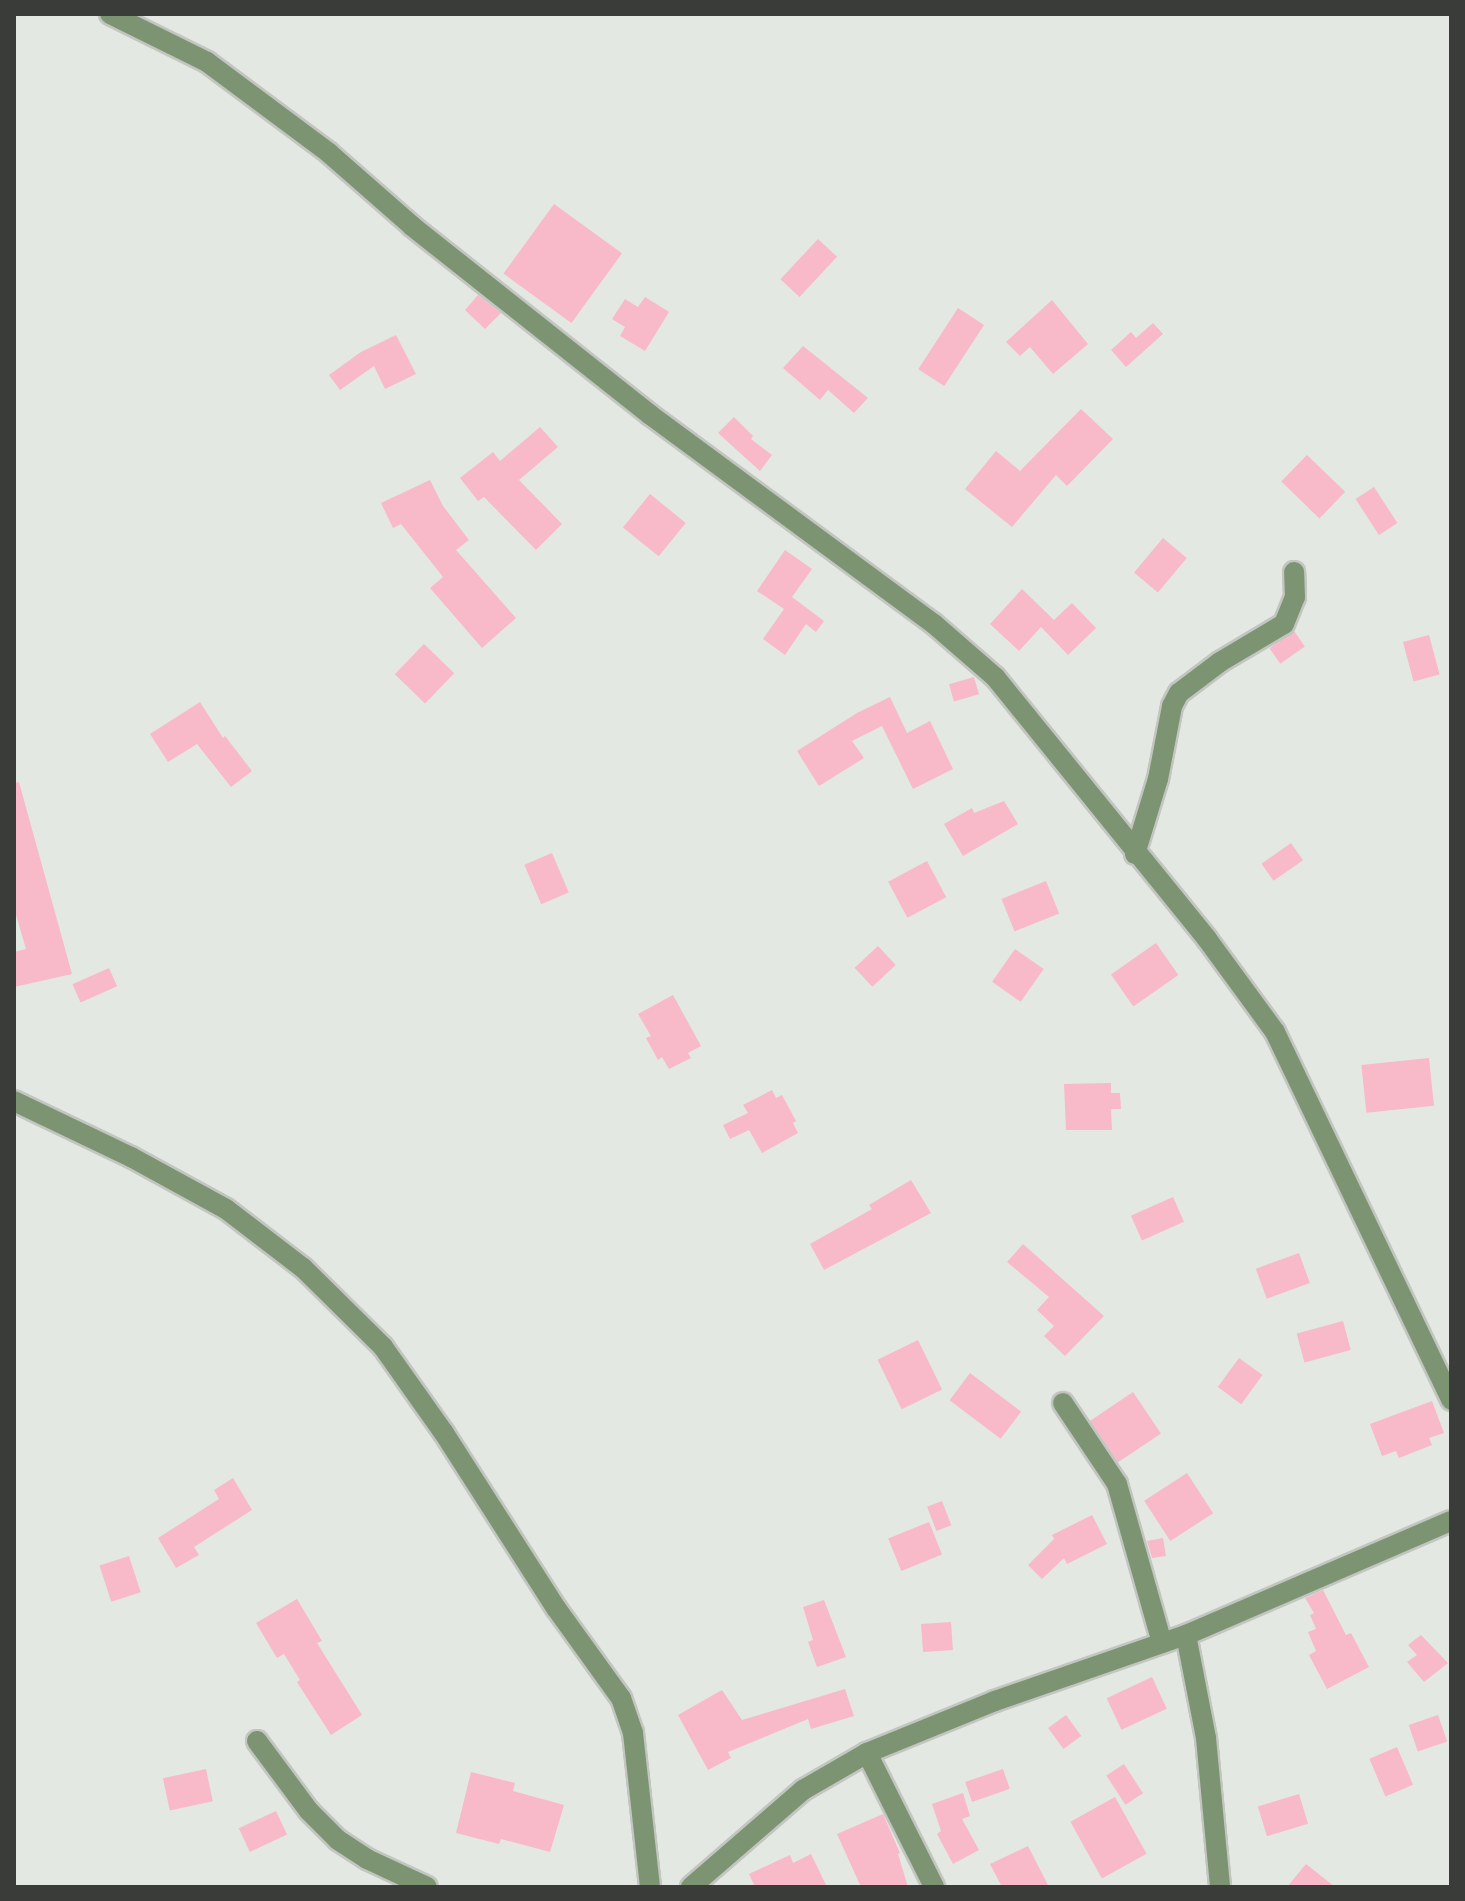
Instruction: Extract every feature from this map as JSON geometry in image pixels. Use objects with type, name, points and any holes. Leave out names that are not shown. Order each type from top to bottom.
[{"type":"street","points":[[110,14],[219,71],[329,153],[412,226],[649,414],[934,624],[995,677],[1135,854],[1207,939],[1275,1032],[1451,1400]]},
{"type":"street","points":[[1135,854],[1158,779],[1172,706],[1179,693],[1220,662],[1284,624],[1295,597],[1294,572]]},
{"type":"street","points":[[14,1101],[131,1157],[226,1209],[303,1268],[383,1347],[444,1433],[556,1608],[621,1698],[633,1733],[650,1887]]},
{"type":"street","points":[[1063,1403],[1117,1484],[1162,1643]]},
{"type":"street","points":[[691,1887],[803,1790],[867,1753],[995,1701],[1186,1635],[1451,1521]]},
{"type":"street","points":[[1186,1635],[1206,1738],[1220,1887]]},
{"type":"street","points":[[257,1741],[309,1811],[338,1840],[367,1859],[427,1887]]},
{"type":"street","points":[[867,1753],[934,1887]]},
{"type":"building","points":[[554,204],[622,253],[571,323],[503,274]]},
{"type":"building","points":[[818,239],[837,257],[800,297],[780,279]]},
{"type":"building","points":[[478,295],[501,313],[485,329],[465,310]]},
{"type":"building","points":[[645,297],[669,312],[645,351],[620,336],[625,327],[612,319],[625,299],[638,307]]},
{"type":"building","points":[[1052,300],[1088,344],[1053,374],[1030,347],[1020,356],[1006,342]]},
{"type":"building","points":[[958,308],[984,325],[944,386],[918,369]]},
{"type":"building","points":[[1153,323],[1163,334],[1126,367],[1111,350],[1131,332],[1136,338]]},
{"type":"building","points":[[396,335],[416,374],[385,389],[374,366],[340,390],[329,375],[361,352]]},
{"type":"building","points":[[803,346],[868,398],[854,413],[828,390],[820,400],[783,368]]},
{"type":"building","points":[[1081,409],[1113,439],[1067,486],[1056,475],[1012,527],[965,489],[996,451],[1020,471]]},
{"type":"building","points":[[734,417],[753,436],[751,439],[772,455],[760,471],[718,433]]},
{"type":"building","points":[[540,427],[558,447],[519,480],[562,524],[536,550],[484,497],[478,501],[460,478],[493,452],[500,461]]},
{"type":"building","points":[[1307,455],[1345,492],[1319,518],[1281,482]]},
{"type":"building","points":[[430,480],[443,506],[469,540],[456,550],[516,618],[482,648],[430,588],[443,577],[401,524],[393,528],[381,503]]},
{"type":"building","points":[[1374,487],[1397,523],[1379,535],[1356,499]]},
{"type":"building","points":[[650,494],[686,523],[659,556],[623,527]]},
{"type":"building","points":[[1163,538],[1187,558],[1158,592],[1134,572]]},
{"type":"building","points":[[785,550],[812,569],[792,597],[824,621],[816,632],[806,624],[785,655],[763,639],[784,609],[757,591]]},
{"type":"building","points":[[1022,589],[1054,620],[1072,603],[1096,628],[1068,655],[1041,627],[1019,651],[990,624]]},
{"type":"building","points":[[1294,631],[1305,647],[1280,664],[1269,648]]},
{"type":"building","points":[[1429,635],[1440,675],[1414,682],[1403,642]]},
{"type":"building","points":[[424,644],[454,673],[425,703],[395,674]]},
{"type":"building","points":[[974,677],[979,694],[954,701],[949,684]]},
{"type":"building","points":[[890,697],[907,733],[930,721],[953,769],[913,789],[882,726],[852,741],[864,758],[819,786],[797,751],[857,713]]},
{"type":"building","points":[[200,702],[223,738],[225,736],[252,771],[231,787],[197,744],[168,762],[150,734]]},
{"type":"building","points":[[19,782],[72,974],[14,987],[14,952],[26,949],[14,908],[14,783]]},
{"type":"building","points":[[1004,801],[1018,824],[963,856],[944,824],[972,808],[974,813]]},
{"type":"building","points":[[1291,843],[1303,860],[1274,881],[1262,864]]},
{"type":"building","points":[[552,853],[569,893],[541,904],[524,865]]},
{"type":"building","points":[[927,861],[946,897],[907,918],[888,882]]},
{"type":"building","points":[[1046,881],[1059,913],[1015,931],[1001,899]]},
{"type":"building","points":[[1156,943],[1178,975],[1133,1006],[1111,975]]},
{"type":"building","points":[[878,946],[896,965],[872,987],[855,968]]},
{"type":"building","points":[[1015,949],[1044,969],[1021,1002],[992,982]]},
{"type":"building","points":[[109,968],[117,986],[81,1003],[72,984]]},
{"type":"building","points":[[673,995],[701,1046],[688,1053],[691,1058],[669,1069],[662,1057],[658,1060],[646,1038],[651,1036],[638,1014]]},
{"type":"building","points":[[1429,1058],[1434,1106],[1366,1113],[1361,1065]]},
{"type":"building","points":[[1111,1083],[1111,1093],[1120,1093],[1121,1109],[1111,1109],[1112,1130],[1066,1130],[1064,1084]]},
{"type":"building","points":[[772,1090],[776,1098],[782,1095],[796,1121],[793,1123],[798,1133],[762,1153],[749,1130],[730,1139],[723,1125],[748,1113],[743,1105]]},
{"type":"building","points":[[911,1180],[931,1213],[824,1270],[810,1244],[872,1209],[869,1205]]},
{"type":"building","points":[[1173,1197],[1184,1222],[1142,1240],[1131,1216]]},
{"type":"building","points":[[1023,1244],[1104,1316],[1065,1356],[1044,1336],[1054,1326],[1037,1310],[1049,1297],[1007,1262]]},
{"type":"building","points":[[1299,1253],[1310,1283],[1267,1299],[1256,1269]]},
{"type":"building","points":[[1343,1321],[1351,1350],[1304,1362],[1297,1333]]},
{"type":"building","points":[[918,1340],[942,1389],[902,1409],[878,1360]]},
{"type":"building","points":[[1239,1358],[1262,1375],[1241,1404],[1218,1387]]},
{"type":"building","points":[[970,1373],[1021,1412],[1001,1439],[950,1400]]},
{"type":"building","points":[[1133,1392],[1161,1433],[1118,1463],[1090,1421]]},
{"type":"building","points":[[1432,1401],[1444,1433],[1429,1438],[1432,1445],[1399,1458],[1396,1451],[1382,1456],[1370,1424]]},
{"type":"building","points":[[1187,1473],[1213,1513],[1170,1541],[1144,1501]]},
{"type":"building","points":[[233,1478],[252,1510],[194,1547],[199,1555],[176,1568],[158,1538],[219,1499],[214,1490]]},
{"type":"building","points":[[942,1501],[951,1525],[936,1531],[927,1507]]},
{"type":"building","points":[[1092,1515],[1107,1544],[1067,1564],[1064,1558],[1042,1579],[1028,1565],[1054,1539],[1052,1535]]},
{"type":"building","points":[[929,1522],[942,1554],[901,1571],[888,1538]]},
{"type":"building","points":[[1163,1538],[1166,1556],[1152,1558],[1147,1541]]},
{"type":"building","points":[[129,1556],[141,1592],[111,1602],[100,1566]]},
{"type":"building","points":[[1323,1590],[1346,1635],[1351,1633],[1369,1667],[1327,1689],[1309,1655],[1316,1651],[1308,1632],[1316,1629],[1310,1615],[1314,1613],[1305,1598]]},
{"type":"building","points":[[297,1599],[322,1641],[317,1643],[362,1715],[331,1735],[297,1682],[300,1680],[284,1654],[277,1658],[256,1623]]},
{"type":"building","points":[[824,1600],[846,1657],[817,1667],[808,1642],[813,1640],[803,1607]]},
{"type":"building","points":[[951,1622],[953,1650],[923,1652],[921,1624]]},
{"type":"building","points":[[1421,1635],[1448,1663],[1424,1682],[1407,1662],[1417,1655],[1408,1645]]},
{"type":"building","points":[[1152,1677],[1167,1709],[1121,1730],[1107,1698]]},
{"type":"building","points":[[845,1689],[854,1716],[811,1729],[808,1719],[728,1752],[731,1758],[708,1770],[678,1715],[722,1690],[742,1720]]},
{"type":"building","points":[[1066,1715],[1081,1736],[1063,1749],[1048,1728]]},
{"type":"building","points":[[1438,1715],[1447,1741],[1418,1752],[1409,1725]]},
{"type":"building","points":[[1397,1747],[1413,1785],[1385,1796],[1369,1759]]},
{"type":"building","points":[[1124,1764],[1143,1793],[1125,1805],[1106,1775]]},
{"type":"building","points":[[206,1769],[213,1801],[170,1810],[163,1778]]},
{"type":"building","points":[[1003,1769],[1010,1789],[972,1802],[965,1782]]},
{"type":"building","points":[[471,1772],[515,1783],[513,1791],[564,1805],[550,1852],[501,1839],[499,1844],[456,1833]]},
{"type":"building","points":[[963,1793],[970,1816],[962,1819],[979,1850],[953,1864],[937,1834],[941,1831],[932,1804]]},
{"type":"building","points":[[1299,1794],[1308,1824],[1267,1836],[1258,1807]]},
{"type":"building","points":[[1115,1797],[1147,1854],[1102,1879],[1070,1822]]},
{"type":"building","points":[[276,1811],[287,1835],[250,1852],[239,1828]]},
{"type":"building","points":[[883,1814],[900,1853],[908,1887],[861,1887],[837,1834]]},
{"type":"building","points":[[1028,1846],[1049,1887],[1002,1887],[990,1864]]},
{"type":"building","points":[[811,1854],[827,1887],[755,1887],[749,1874],[790,1855],[793,1863]]},
{"type":"building","points":[[1306,1864],[1335,1887],[1287,1887]]}]
